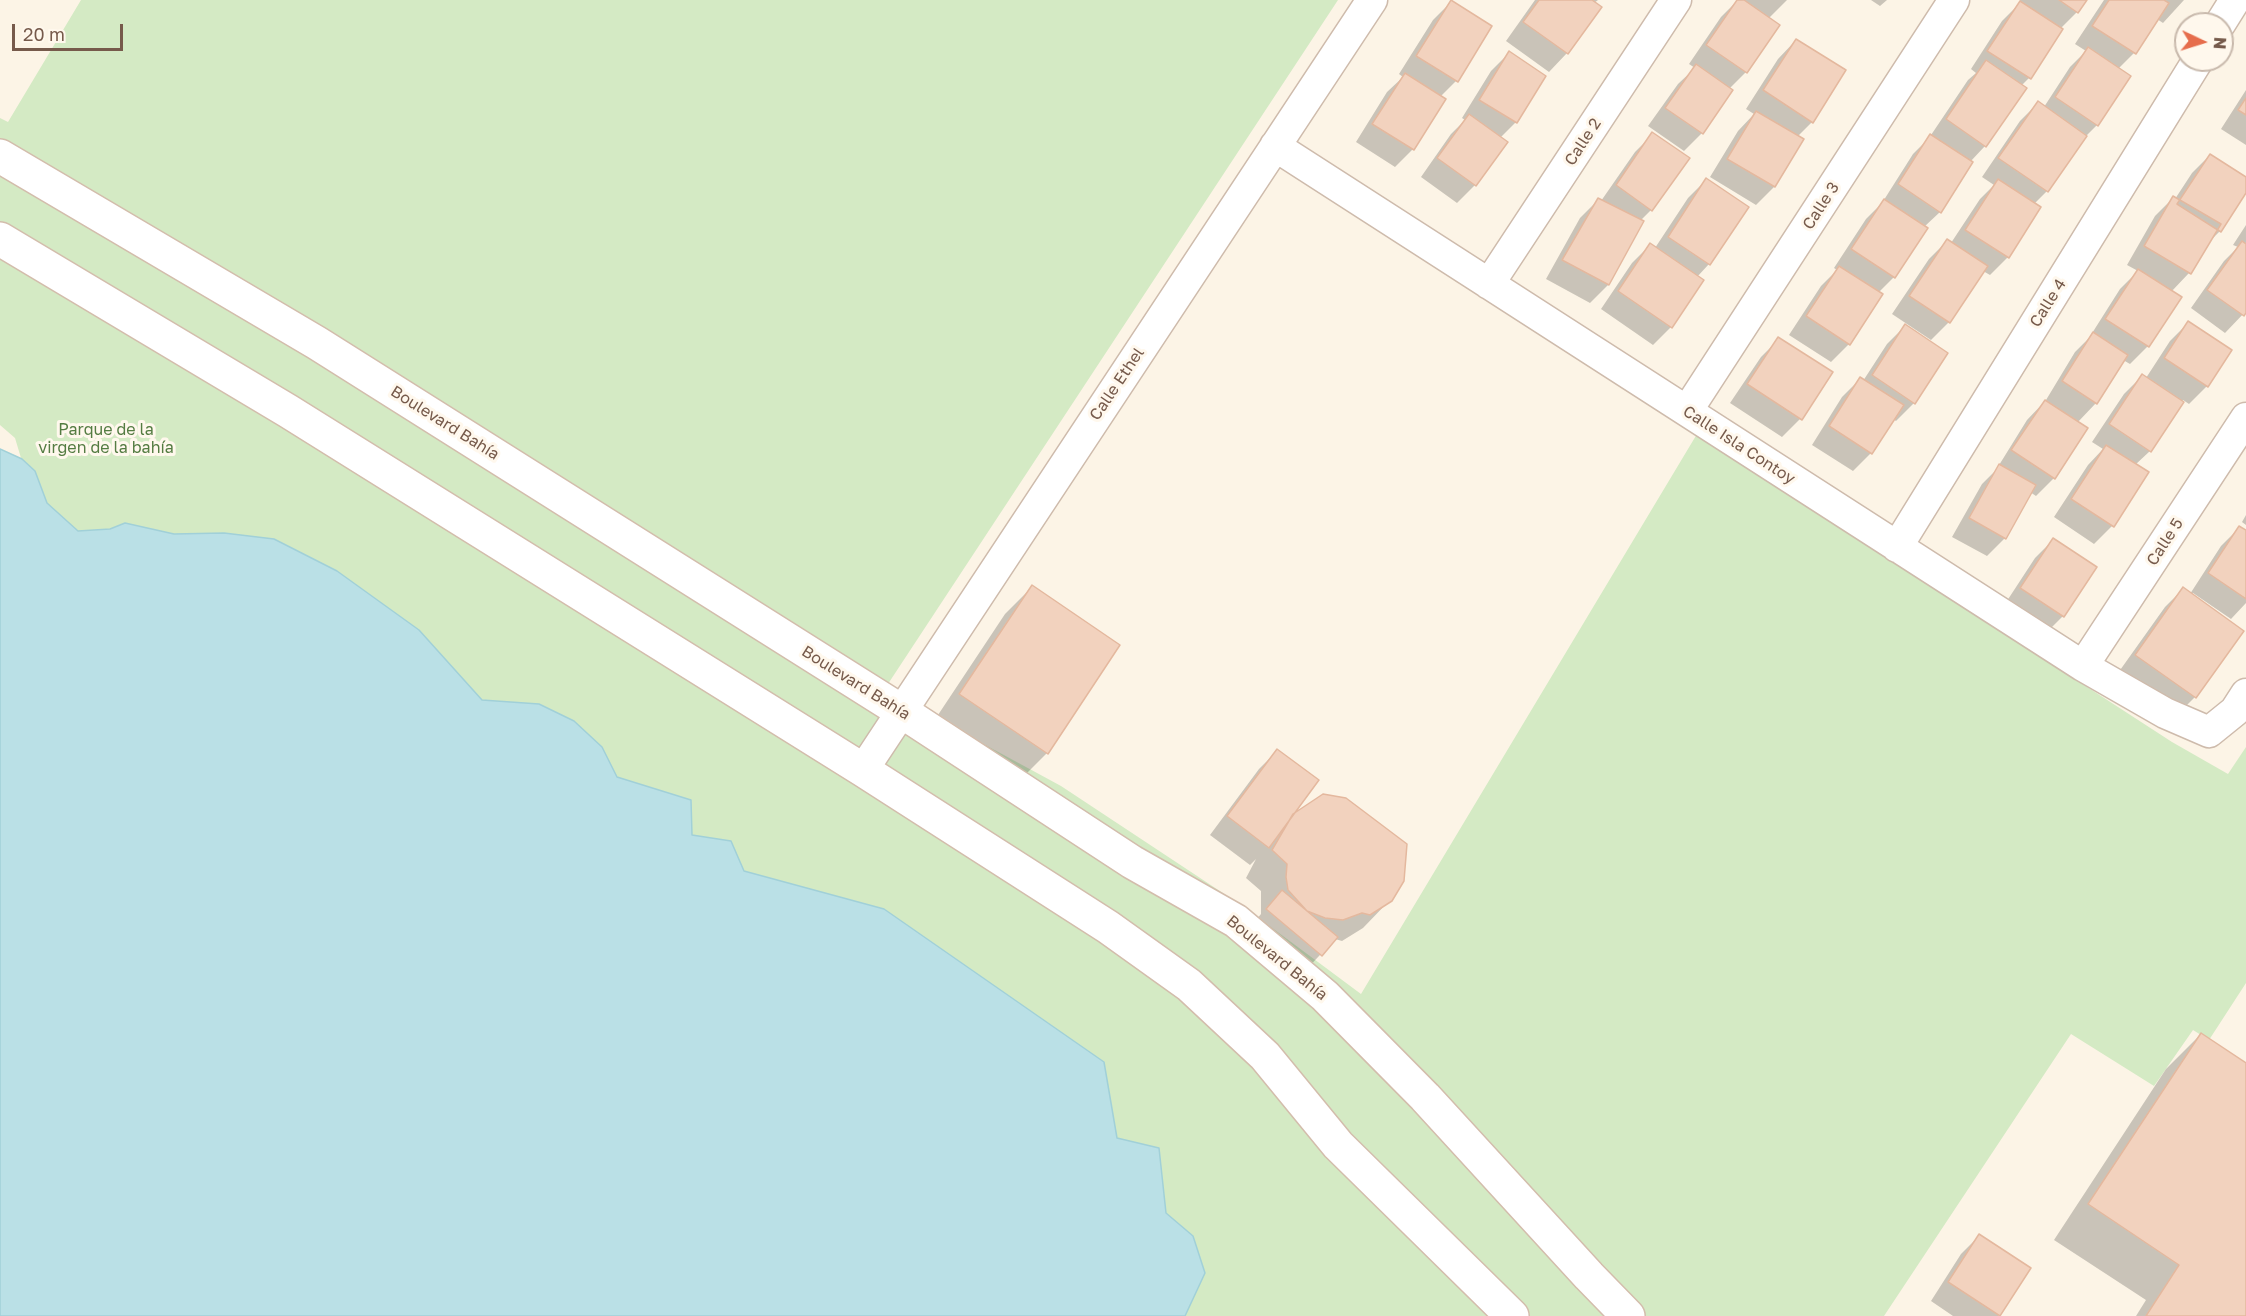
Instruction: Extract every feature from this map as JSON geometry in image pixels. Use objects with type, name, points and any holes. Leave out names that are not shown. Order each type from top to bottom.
[{"type":"main road","name":"Boulevard Bahía","points":[[0,156],[317,342],[901,711],[1132,862],[1236,921],[1325,996],[1425,1097],[1628,1316]]},
{"type":"main road","points":[[0,239],[288,411],[863,770],[1108,927],[1189,985],[1265,1056],[1338,1145],[1512,1316]]},
{"type":"street","name":"Calle Ethel","points":[[863,770],[1372,0]]},
{"type":"street","name":"Calle 2","points":[[1489,284],[1676,0]]},
{"type":"street","name":"Calle 3","points":[[1687,411],[1954,0]]},
{"type":"street","name":"Calle 4","points":[[1897,547],[2191,72]]},
{"type":"street","name":"Calle Isla Contoy","points":[[1275,146],[1897,547],[2084,666],[2165,713],[2209,732],[2235,711],[2246,694]]},
{"type":"street","name":"Calle 5","points":[[2084,666],[2246,418]]},
{"type":"green space","name":"Parque de la virgen de la bahía","points":[[81,0],[1338,0],[884,690],[1061,786],[1244,907],[1361,994],[1697,434],[2172,742],[2228,774],[2246,747],[2246,983],[2209,1040],[2193,1030],[2154,1086],[2071,1034],[1884,1316],[0,1316],[0,449],[21,458],[15,438],[0,425],[0,118],[8,122]]},
{"type":"water","points":[[0,449],[22,459],[35,471],[47,503],[78,531],[110,529],[125,523],[174,534],[224,533],[274,539],[337,571],[419,630],[482,700],[539,704],[574,721],[602,747],[617,777],[691,800],[692,835],[731,841],[744,871],[884,909],[1104,1062],[1117,1138],[1159,1148],[1166,1213],[1193,1236],[1205,1273],[1185,1316],[0,1316]]},
{"type":"building","points":[[1451,0],[1492,26],[1458,82],[1416,56]]},
{"type":"building","points":[[1539,0],[1592,0],[1602,7],[1568,54],[1523,22]]},
{"type":"building","points":[[1737,0],[1744,0],[1780,25],[1747,73],[1706,45]]},
{"type":"building","points":[[2059,0],[2087,0],[2078,13]]},
{"type":"building","points":[[2109,0],[2164,0],[2169,3],[2136,54],[2092,26]]},
{"type":"building","points":[[2020,1],[2063,29],[2031,79],[1987,51]]},
{"type":"building","points":[[1796,39],[1846,70],[1813,123],[1763,90]]},
{"type":"building","points":[[2088,47],[2131,76],[2098,126],[2055,97]]},
{"type":"building","points":[[1509,51],[1546,76],[1517,123],[1479,100]]},
{"type":"building","points":[[1986,60],[2027,88],[1986,147],[1946,119]]},
{"type":"building","points":[[1696,64],[1733,90],[1703,134],[1665,108]]},
{"type":"building","points":[[1405,73],[1446,99],[1414,150],[1372,124]]},
{"type":"building","points":[[2246,98],[2246,115],[2238,110]]},
{"type":"building","points":[[2038,101],[2087,136],[2048,192],[1998,158]]},
{"type":"building","points":[[1756,111],[1804,139],[1775,187],[1727,159]]},
{"type":"building","points":[[1469,114],[1508,142],[1476,186],[1437,158]]},
{"type":"building","points":[[1652,132],[1690,158],[1652,211],[1616,185]]},
{"type":"building","points":[[1930,134],[1973,162],[1941,213],[1898,184]]},
{"type":"building","points":[[2210,154],[2246,177],[2246,193],[2221,232],[2177,204]]},
{"type":"building","points":[[1706,178],[1749,207],[1710,265],[1668,237]]},
{"type":"building","points":[[1998,179],[2041,207],[2009,258],[1965,230]]},
{"type":"building","points":[[2173,196],[2221,224],[2191,274],[2144,246]]},
{"type":"building","points":[[1598,198],[1644,221],[1609,285],[1562,260]]},
{"type":"building","points":[[1884,199],[1928,228],[1895,278],[1851,249]]},
{"type":"building","points":[[1947,239],[1988,266],[1950,323],[1909,296]]},
{"type":"building","points":[[2242,241],[2246,244],[2246,313],[2244,316],[2207,290]]},
{"type":"building","points":[[1650,243],[1704,280],[1672,328],[1618,291]]},
{"type":"building","points":[[1839,266],[1883,294],[1850,345],[1806,316]]},
{"type":"building","points":[[2138,269],[2182,297],[2149,347],[2105,319]]},
{"type":"building","points":[[2188,321],[2232,350],[2208,387],[2164,358]]},
{"type":"building","points":[[1905,324],[1948,353],[1915,404],[1872,375]]},
{"type":"building","points":[[2093,332],[2128,355],[2097,404],[2062,381]]},
{"type":"building","points":[[1778,337],[1833,372],[1802,420],[1747,384]]},
{"type":"building","points":[[2142,374],[2184,402],[2151,452],[2109,424]]},
{"type":"building","points":[[1860,377],[1904,405],[1872,454],[1829,426]]},
{"type":"building","points":[[2045,400],[2088,428],[2055,479],[2011,450]]},
{"type":"building","points":[[2106,445],[2149,472],[2114,527],[2071,499]]},
{"type":"building","points":[[1999,464],[2036,485],[2006,539],[1969,518]]},
{"type":"building","points":[[2239,526],[2246,530],[2246,599],[2208,573]]},
{"type":"building","points":[[2053,538],[2097,567],[2064,617],[2020,588]]},
{"type":"building","points":[[1032,585],[1120,645],[1048,754],[959,694]]},
{"type":"building","points":[[2183,587],[2244,631],[2196,698],[2135,655]]},
{"type":"building","points":[[1277,749],[1319,780],[1269,848],[1227,816]]},
{"type":"building","points":[[1323,794],[1346,798],[1407,844],[1404,881],[1392,901],[1370,915],[1362,913],[1343,920],[1325,918],[1307,911],[1288,890],[1287,864],[1272,850],[1293,814]]},
{"type":"building","points":[[1282,890],[1338,937],[1322,956],[1266,909]]},
{"type":"building","points":[[2201,1033],[2246,1063],[2246,1316],[2146,1316],[2179,1265],[2088,1204]]},
{"type":"building","points":[[1979,1234],[2031,1268],[2000,1316],[1948,1282]]}]
